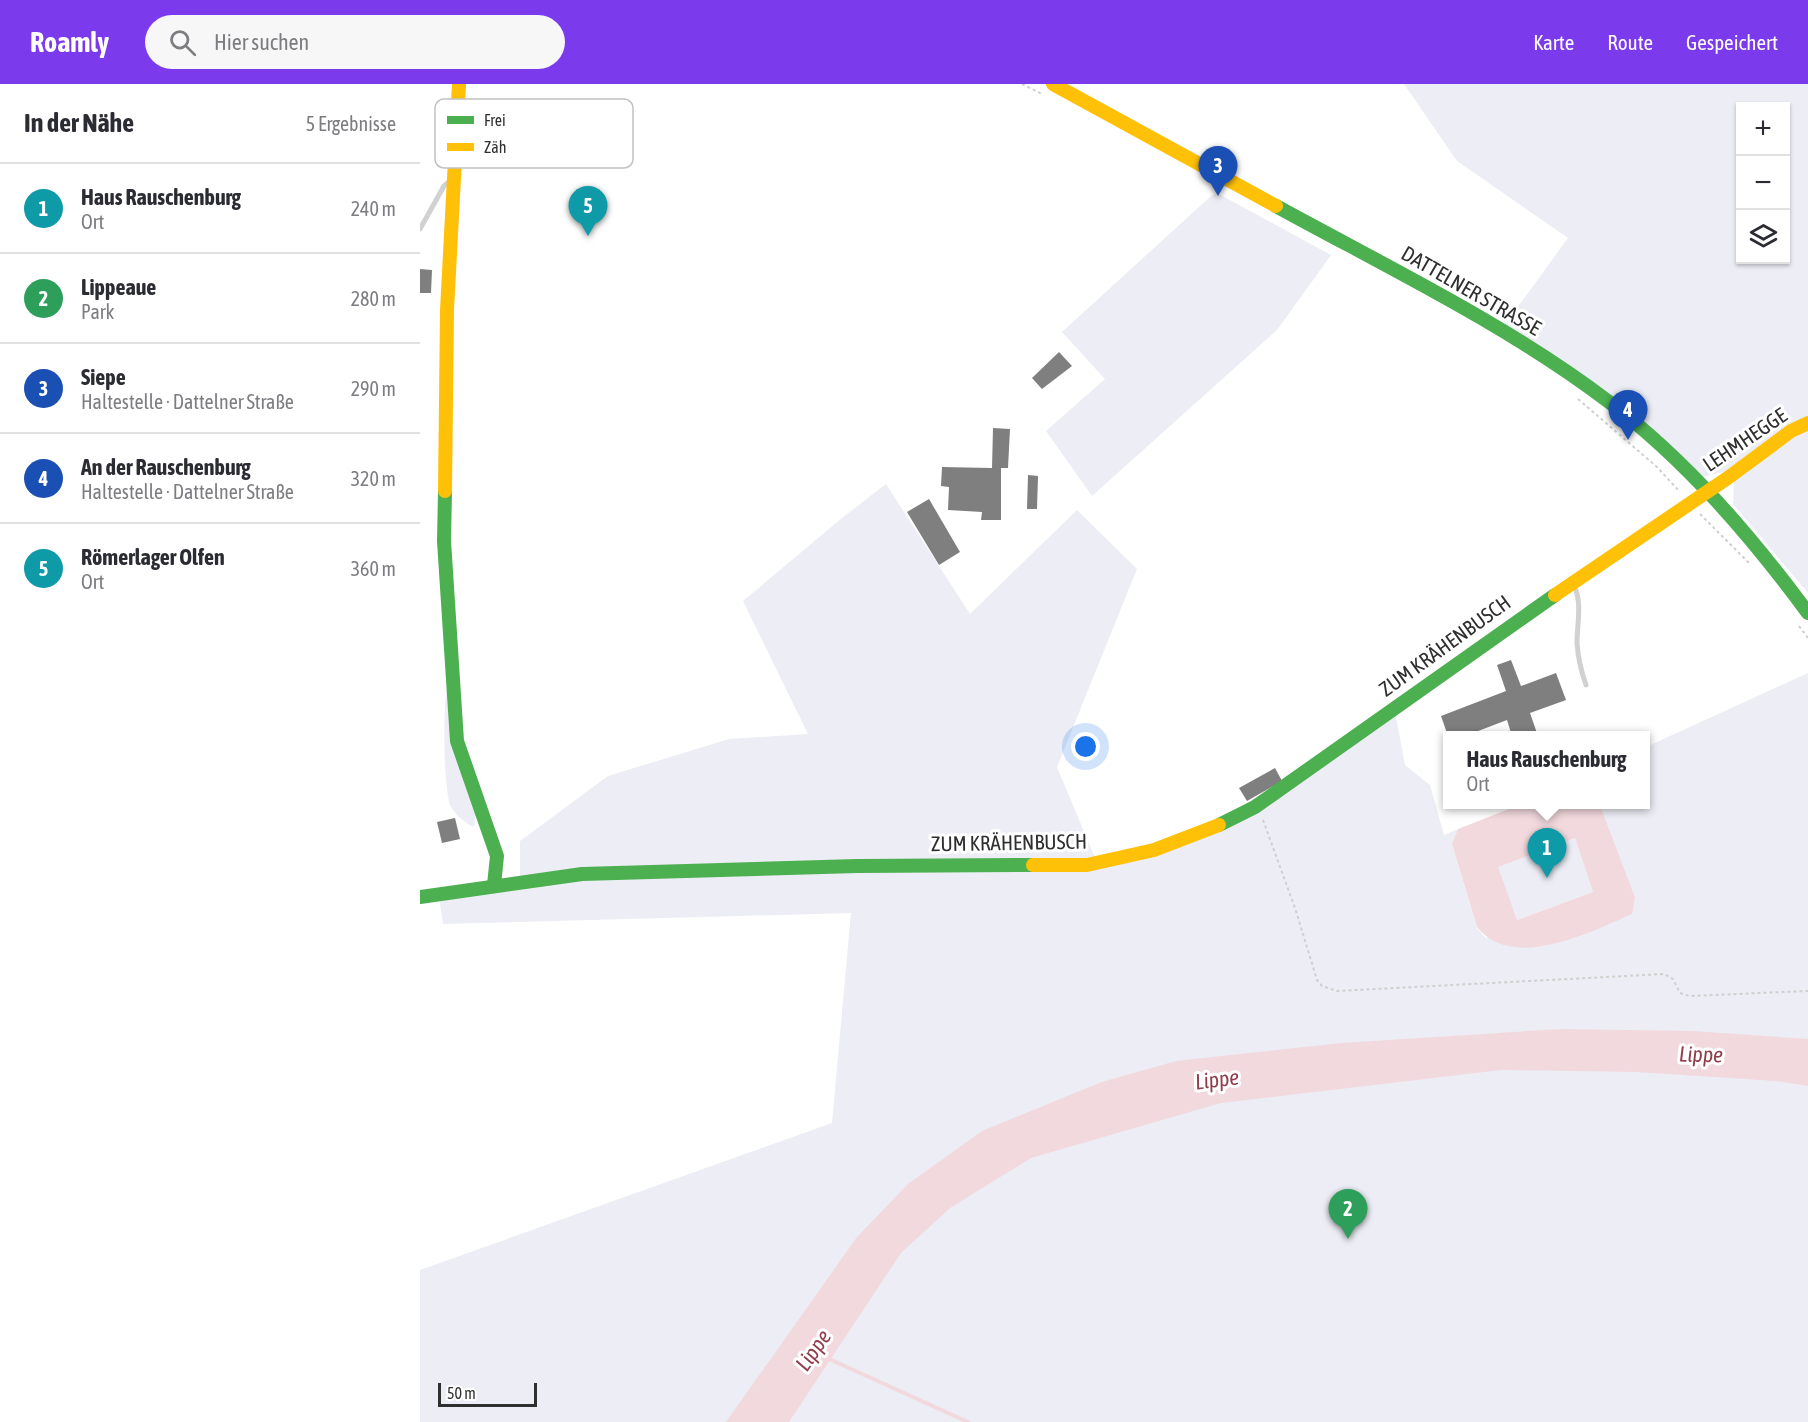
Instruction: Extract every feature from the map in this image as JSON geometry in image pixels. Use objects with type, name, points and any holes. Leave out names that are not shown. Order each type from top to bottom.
[{"type":"street","points":[[458,99],[459,84]]},
{"type":"street","name":"DATTELNER STRASSE","points":[[1053,84],[1470,312],[1570,374],[1646,434],[1706,492],[1757,547],[1808,613]]},
{"type":"street","points":[[455,168],[447,310],[445,553],[457,741],[496,856],[494,885]]},
{"type":"street","name":"LEHMHEGGE","points":[[1706,492],[1791,431],[1808,423]]},
{"type":"street","name":"ZUM KRÄHENBUSCH","points":[[420,897],[594,873],[857,866],[1087,865],[1154,850],[1255,807],[1573,582],[1706,492]]},
{"type":"lane","points":[[420,229],[444,186],[454,178]]},
{"type":"lane","points":[[1573,582],[1580,596],[1578,654],[1586,685]]},
{"type":"path","points":[[1022,84],[1042,95]]},
{"type":"path","points":[[1575,396],[1657,466],[1689,503],[1755,570]]},
{"type":"path","points":[[1798,624],[1808,638]]},
{"type":"path","points":[[1255,807],[1263,820],[1295,908],[1317,980],[1328,990],[1664,974],[1673,979],[1680,993],[1689,996],[1808,991]]},
{"type":"shaded area","points":[[1404,84],[1808,84],[1808,593],[1733,504],[1734,481],[1727,471],[1703,477],[1504,326],[1568,238],[1457,161]]},
{"type":"shaded area","points":[[1217,193],[1331,255],[1277,330],[1092,496],[1046,431],[1105,379],[1062,332]]},
{"type":"shaded area","points":[[886,484],[970,614],[1077,510],[1137,569],[1057,767],[1098,865],[1183,842],[1395,712],[1405,765],[1430,785],[1444,835],[1458,829],[1452,844],[1477,928],[1486,938],[1635,897],[1602,809],[1650,809],[1650,745],[1808,673],[1808,1422],[420,1422],[420,1270],[832,1123],[851,913],[443,924],[439,897],[520,884],[520,841],[608,776],[729,739],[808,734],[743,601]]},
{"type":"shaded area","points":[[450,679],[477,806],[474,827],[454,812],[448,795],[444,721]]},
{"type":"shaded area","points":[[1575,838],[1593,892],[1517,920],[1497,867]]},
{"type":"water","points":[[1509,809],[1602,809],[1635,897],[1632,914],[1574,938],[1552,944],[1531,947],[1510,946],[1492,940],[1477,927],[1452,844],[1458,829]],"holes":[[[1575,838],[1593,892],[1517,920],[1498,867]]]},
{"type":"water","name":"Lippe","points":[[1560,1029],[1692,1031],[1808,1039],[1808,1086],[1776,1081],[1636,1072],[1501,1070],[1221,1103],[1031,1158],[950,1208],[901,1253],[789,1422],[726,1422],[857,1237],[908,1184],[982,1131],[1102,1082],[1176,1061],[1342,1043]]},
{"type":"building","points":[[420,269],[432,270],[431,293],[420,293]]},
{"type":"building","points":[[1059,352],[1072,366],[1042,389],[1032,378]]},
{"type":"building","points":[[993,428],[1010,429],[1008,468],[1001,468],[1001,520],[981,520],[982,512],[948,510],[949,487],[941,486],[942,467],[992,468]]},
{"type":"building","points":[[1028,475],[1038,476],[1037,509],[1027,509]]},
{"type":"building","points":[[929,499],[960,552],[939,565],[907,512]]},
{"type":"building","points":[[1511,660],[1521,686],[1556,673],[1566,700],[1530,713],[1536,731],[1510,731],[1507,720],[1478,731],[1446,731],[1441,716],[1506,691],[1497,665]]},
{"type":"building","points":[[1275,768],[1282,781],[1247,801],[1239,788]]},
{"type":"building","points":[[455,818],[460,839],[442,843],[437,822]]},
{"type":"waterway","name":"Lippe","points":[[827,1358],[968,1422]]},
{"type":"traffic: fast","points":[[1276,206],[1488,322],[1570,374],[1609,402],[1665,449],[1716,500],[1764,556],[1808,613]]},
{"type":"traffic: fast","points":[[445,491],[444,541],[457,741],[497,856],[494,885]]},
{"type":"traffic: fast","points":[[1219,825],[1255,807],[1555,595]]},
{"type":"traffic: fast","points":[[420,897],[582,874],[857,866],[1033,865]]},
{"type":"traffic: slow","points":[[458,99],[459,84]]},
{"type":"traffic: slow","points":[[1053,84],[1276,206]]},
{"type":"traffic: slow","points":[[445,491],[447,310],[455,168]]},
{"type":"traffic: slow","points":[[1555,595],[1729,477],[1791,431],[1808,423]]},
{"type":"traffic: slow","points":[[1033,865],[1087,865],[1154,850],[1219,825]]},
{"type":"place","name":"Siepe","points":[[1218,196]]},
{"type":"place","name":"Römerlager Olfen","points":[[588,236]]},
{"type":"place","name":"An der Rauschenburg","points":[[1628,440]]},
{"type":"place","name":"Haus Rauschenburg","points":[[1547,878]]},
{"type":"place","name":"Lippeaue","points":[[1348,1239]]}]
